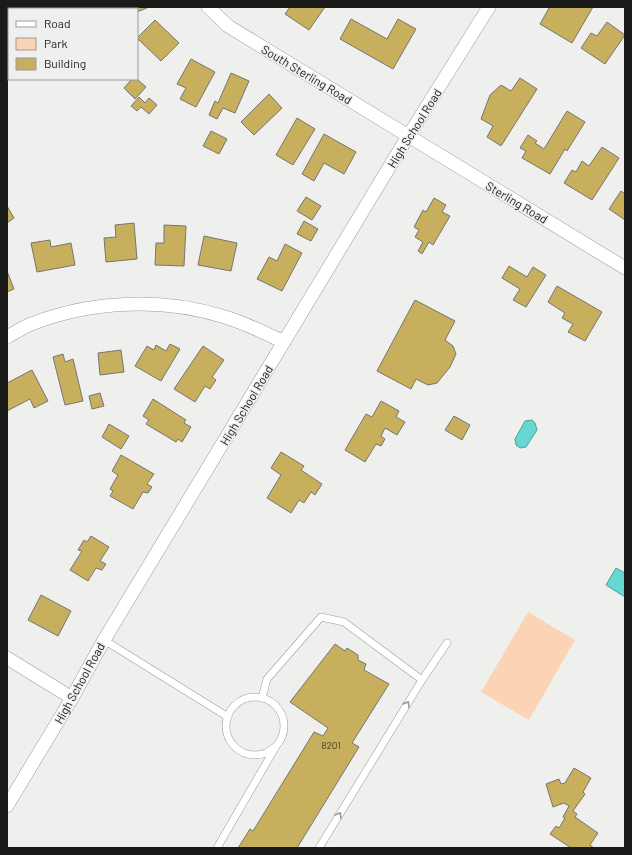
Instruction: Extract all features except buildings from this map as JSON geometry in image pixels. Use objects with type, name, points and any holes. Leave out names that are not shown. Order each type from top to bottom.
[{"type":"street","name":"South Sterling Road","points":[[208,7],[228,26],[409,136]]},
{"type":"street","name":"High School Road","points":[[7,806],[72,698],[104,640],[409,136],[489,7]]},
{"type":"street","name":"Sterling Road","points":[[409,136],[625,268]]},
{"type":"street","points":[[7,337],[33,323],[89,308],[134,304],[180,306],[226,317],[284,342]]},
{"type":"street","points":[[7,658],[72,698]]},
{"type":"lane","points":[[262,698],[267,679],[321,617],[344,622],[422,680]]},
{"type":"lane","points":[[104,640],[228,717]]},
{"type":"lane","points":[[319,848],[422,680],[447,643]]},
{"type":"lane","points":[[217,848],[282,737],[284,728],[283,718],[278,709],[271,702],[262,698],[245,699],[238,703],[228,717],[226,726],[228,736],[233,745],[240,751],[250,755],[259,755],[269,752],[276,746]]},
{"type":"green space","points":[[528,612],[575,640],[529,720],[481,692]]},
{"type":"water","points":[[532,420],[535,423],[537,430],[526,447],[520,448],[516,445],[515,439],[525,421]]},
{"type":"water","points":[[616,568],[625,573],[625,597],[606,585]]}]
